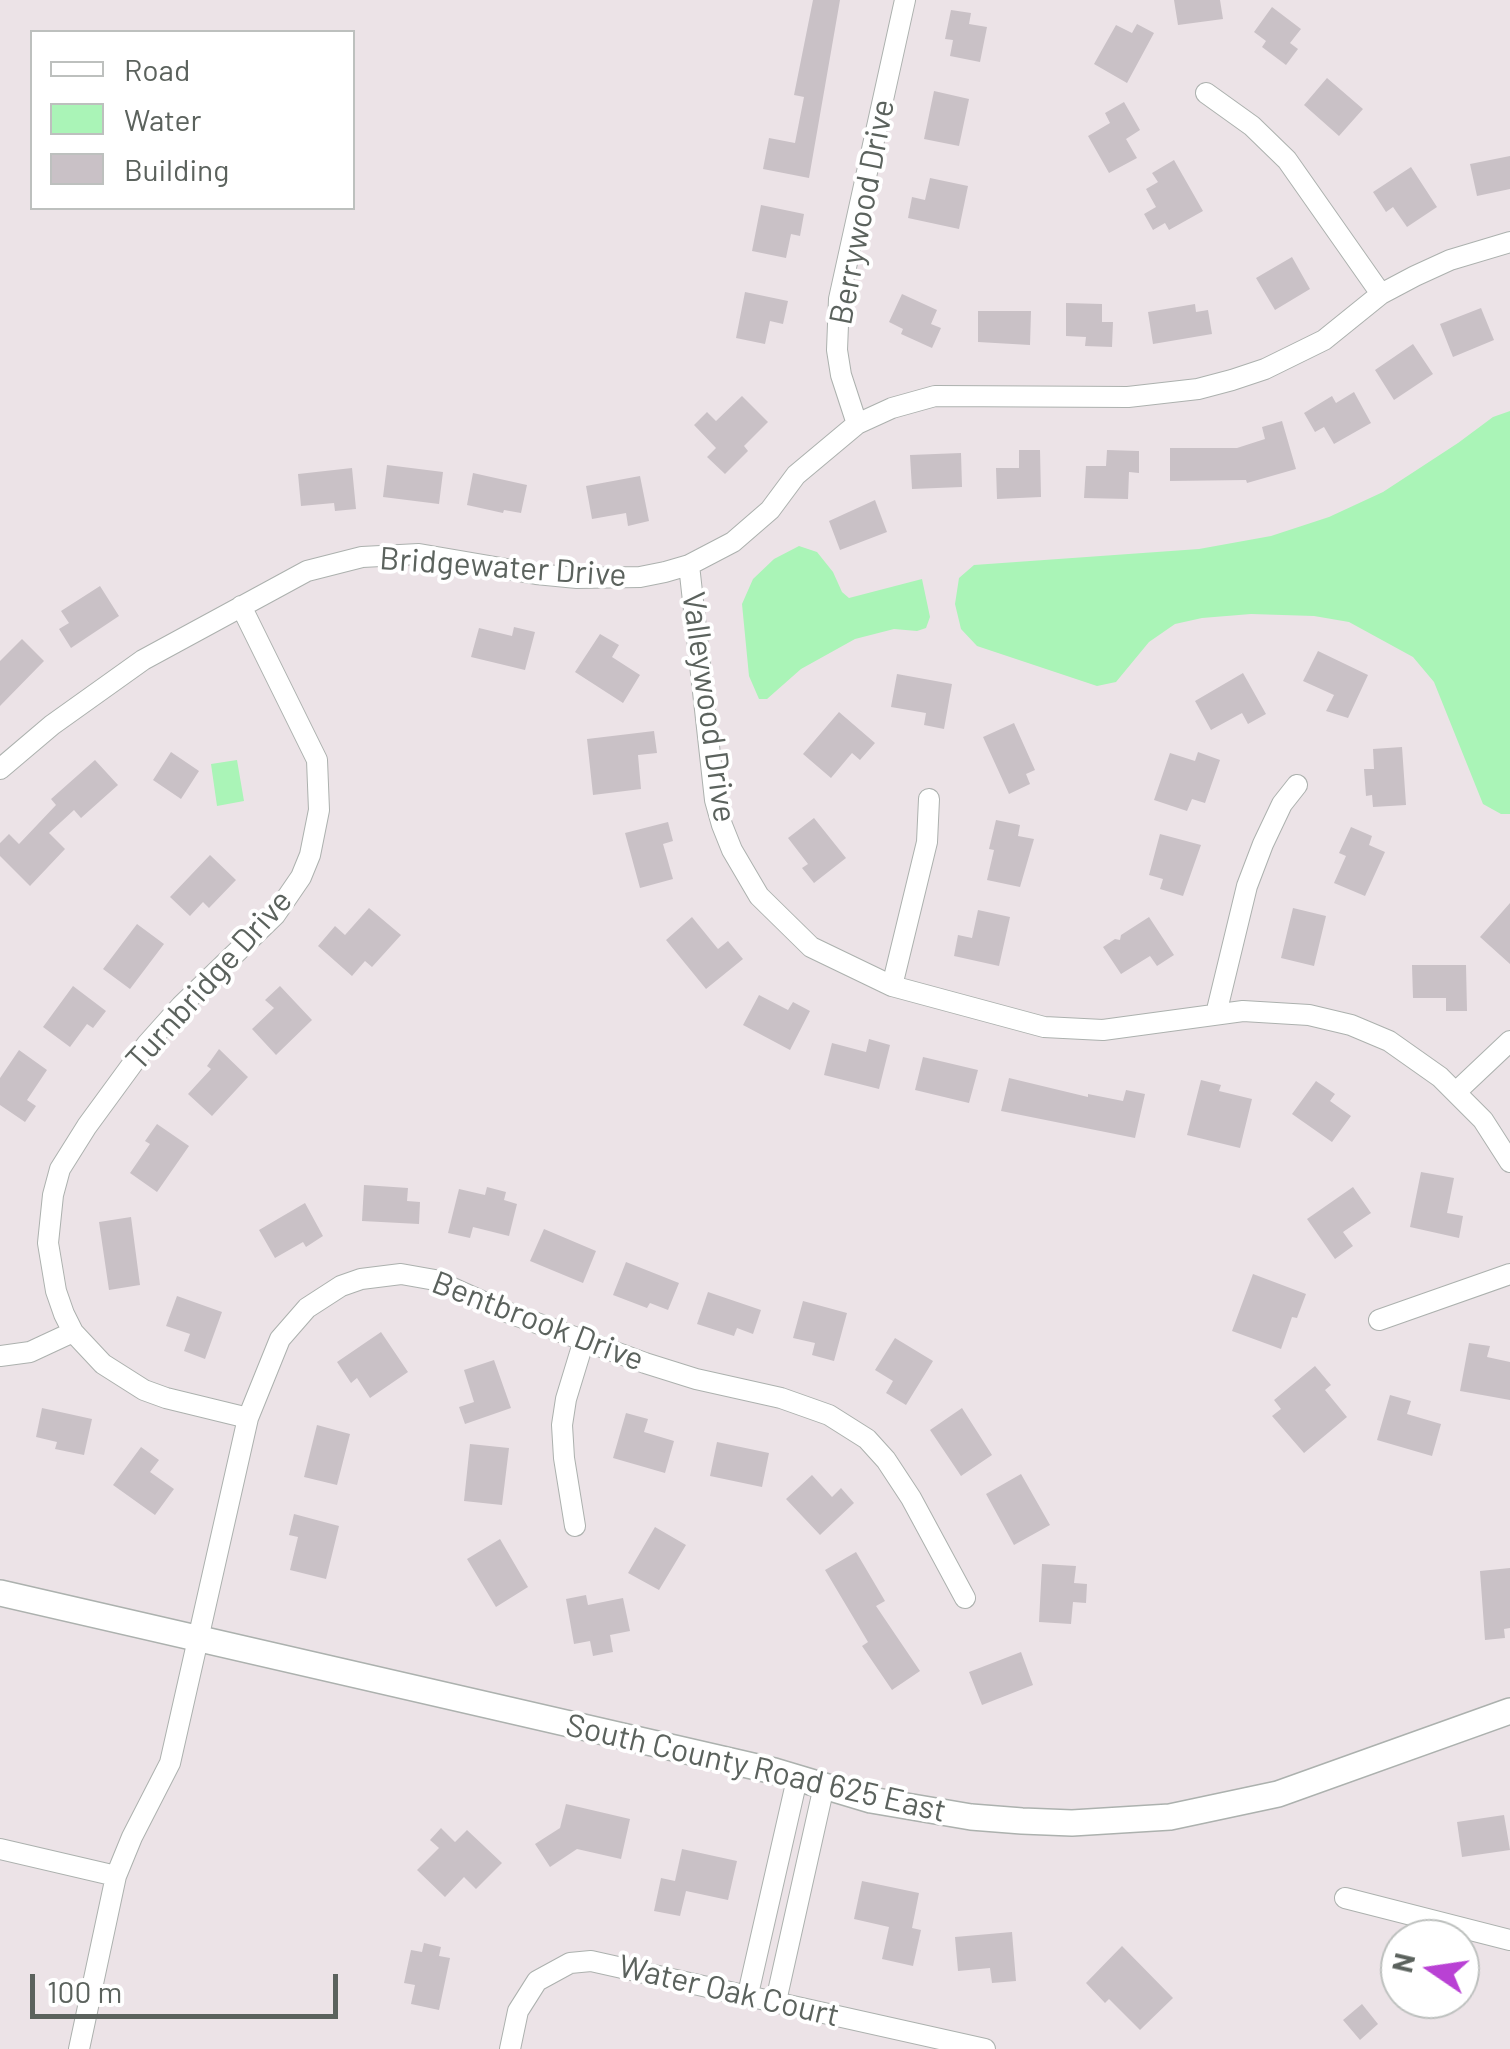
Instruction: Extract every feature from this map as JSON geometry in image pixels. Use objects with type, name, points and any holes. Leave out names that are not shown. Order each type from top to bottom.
[{"type":"street","name":"Berrywood Drive","points":[[857,424],[837,350],[839,299],[905,0]]},
{"type":"street","points":[[1206,93],[1252,126],[1288,160],[1381,294]]},
{"type":"street","name":"Bridgewater Drive","points":[[0,769],[97,692],[159,651],[308,571],[334,562],[390,554],[419,554],[578,578],[640,577],[688,565],[733,542],[752,527],[796,475],[857,424],[912,401],[935,396],[1128,397],[1198,389],[1232,380],[1298,355],[1324,340],[1381,294],[1450,260],[1510,242]]},
{"type":"street","name":"Valleywood Drive","points":[[688,565],[716,800],[732,850],[759,896],[796,935],[848,967],[892,986],[1044,1027],[1073,1030],[1154,1024],[1216,1014],[1278,1012],[1350,1025],[1406,1053],[1456,1092],[1483,1120],[1510,1162]]},
{"type":"street","name":"Turnbridge Drive","points":[[241,606],[317,760],[320,786],[316,833],[301,877],[275,916],[192,994],[147,1044],[86,1126],[60,1169],[48,1243],[56,1291],[73,1332],[104,1364],[144,1390],[248,1418]]},
{"type":"street","points":[[1216,1014],[1247,886],[1282,804],[1297,785]]},
{"type":"street","points":[[892,986],[927,842],[929,798]]},
{"type":"street","points":[[1456,1092],[1510,1042]]},
{"type":"street","name":"Bentbrook Drive","points":[[78,2049],[116,1876],[170,1763],[248,1418],[280,1339],[323,1296],[360,1279],[401,1274],[435,1280],[584,1340],[696,1378],[805,1405],[850,1428],[886,1460],[911,1498],[964,1598]]},
{"type":"street","points":[[1379,1320],[1510,1274]]},
{"type":"street","points":[[0,1356],[30,1352],[73,1332]]},
{"type":"street","points":[[575,1526],[562,1425],[584,1340]]},
{"type":"street","name":"South County Road 625 East","points":[[0,1593],[888,1803],[971,1817],[1072,1823],[1170,1817],[1278,1794],[1510,1711]]},
{"type":"street","points":[[748,1994],[797,1779]]},
{"type":"street","points":[[776,2001],[824,1786]]},
{"type":"street","points":[[0,1849],[116,1876]]},
{"type":"street","points":[[1345,1898],[1510,1940]]},
{"type":"street","name":"Water Oak Court","points":[[510,2049],[518,2010],[537,1981],[570,1963],[591,1961],[984,2049]]},
{"type":"water","points":[[1510,411],[1510,814],[1501,814],[1483,804],[1434,682],[1413,657],[1349,622],[1314,616],[1251,614],[1175,624],[1149,642],[1116,682],[1097,686],[977,646],[961,629],[955,604],[959,578],[974,565],[1199,549],[1271,536],[1329,517],[1383,492],[1493,417]]},
{"type":"water","points":[[799,546],[817,552],[849,598],[922,579],[930,617],[926,628],[917,631],[894,629],[855,639],[801,669],[767,699],[759,699],[749,676],[742,604],[753,579],[774,559]]},
{"type":"water","points":[[237,760],[244,801],[217,806],[211,764]]},
{"type":"building","points":[[813,0],[840,0],[809,178],[763,169],[769,138],[795,143],[804,97],[794,95]]},
{"type":"building","points":[[1174,0],[1220,0],[1223,19],[1178,25]]},
{"type":"building","points":[[1272,7],[1301,29],[1290,43],[1298,49],[1286,65],[1262,47],[1266,41],[1254,32]]},
{"type":"building","points":[[951,10],[971,13],[969,24],[987,27],[980,62],[950,56],[953,40],[945,39]]},
{"type":"building","points":[[1137,24],[1154,33],[1127,83],[1094,64],[1116,25],[1132,33]]},
{"type":"building","points":[[1327,78],[1363,109],[1339,136],[1304,105]]},
{"type":"building","points":[[934,91],[969,99],[959,146],[924,139]]},
{"type":"building","points":[[1124,102],[1140,130],[1126,139],[1137,158],[1109,173],[1088,136],[1110,123],[1105,113]]},
{"type":"building","points":[[1510,156],[1510,189],[1477,196],[1470,164]]},
{"type":"building","points":[[1174,160],[1203,211],[1169,230],[1165,223],[1153,230],[1144,214],[1156,207],[1146,189],[1158,182],[1152,173]]},
{"type":"building","points":[[1411,167],[1437,207],[1407,227],[1393,207],[1386,212],[1373,192]]},
{"type":"building","points":[[930,178],[968,186],[959,229],[908,218],[912,197],[925,200]]},
{"type":"building","points":[[761,205],[804,214],[800,236],[791,234],[786,258],[752,251]]},
{"type":"building","points":[[1292,257],[1310,289],[1275,310],[1256,278]]},
{"type":"building","points":[[745,292],[788,301],[783,324],[770,321],[765,344],[736,338]]},
{"type":"building","points":[[902,294],[937,310],[931,324],[941,328],[932,348],[901,334],[903,329],[889,322]]},
{"type":"building","points":[[1066,303],[1102,304],[1102,322],[1113,322],[1112,347],[1085,346],[1086,337],[1066,336]]},
{"type":"building","points":[[1195,304],[1196,312],[1208,310],[1212,334],[1153,344],[1148,312]]},
{"type":"building","points":[[1481,308],[1494,340],[1453,357],[1440,324]]},
{"type":"building","points":[[978,311],[1031,311],[1030,345],[978,342]]},
{"type":"building","points":[[1413,344],[1433,374],[1394,400],[1375,370]]},
{"type":"building","points":[[1354,392],[1371,423],[1334,444],[1324,427],[1315,432],[1304,413],[1332,396],[1336,403]]},
{"type":"building","points":[[742,396],[768,422],[744,446],[748,451],[725,474],[707,457],[716,448],[694,425],[707,412],[716,421]]},
{"type":"building","points":[[1282,421],[1296,469],[1247,483],[1170,481],[1170,448],[1237,448],[1265,439],[1262,427]]},
{"type":"building","points":[[1019,450],[1040,450],[1041,497],[997,499],[996,468],[1019,468]]},
{"type":"building","points":[[1107,450],[1139,451],[1139,473],[1129,472],[1128,499],[1084,498],[1086,466],[1106,466]]},
{"type":"building","points":[[961,453],[962,487],[912,489],[910,455]]},
{"type":"building","points":[[387,465],[443,472],[439,504],[383,497]]},
{"type":"building","points":[[352,468],[356,509],[335,511],[334,503],[301,506],[298,474]]},
{"type":"building","points":[[473,473],[527,485],[521,513],[467,505]]},
{"type":"building","points":[[640,476],[649,521],[628,526],[626,513],[592,519],[586,486]]},
{"type":"building","points":[[875,500],[887,532],[840,550],[829,521]]},
{"type":"building","points":[[100,586],[119,616],[71,648],[59,629],[69,623],[61,611]]},
{"type":"building","points":[[514,627],[535,632],[525,670],[471,657],[479,628],[512,636]]},
{"type":"building","points":[[600,634],[619,645],[612,657],[640,675],[623,703],[575,672]]},
{"type":"building","points":[[22,639],[44,661],[0,706],[0,661]]},
{"type":"building","points":[[1318,651],[1368,675],[1348,718],[1326,711],[1334,695],[1303,681]]},
{"type":"building","points":[[1243,673],[1266,714],[1248,724],[1242,713],[1211,730],[1195,701]]},
{"type":"building","points":[[897,674],[952,684],[944,729],[924,725],[926,713],[891,707]]},
{"type":"building","points":[[839,712],[875,743],[860,760],[852,753],[831,778],[803,754]]},
{"type":"building","points":[[1014,723],[1035,770],[1026,774],[1030,784],[1009,794],[983,737]]},
{"type":"building","points":[[654,731],[657,753],[638,755],[641,789],[593,795],[587,739]]},
{"type":"building","points":[[1402,747],[1406,805],[1373,807],[1372,795],[1366,796],[1364,769],[1374,769],[1373,749]]},
{"type":"building","points":[[171,752],[199,771],[181,799],[153,780]]},
{"type":"building","points":[[1198,752],[1220,760],[1205,803],[1192,799],[1187,811],[1154,800],[1170,753],[1195,761]]},
{"type":"building","points":[[95,760],[118,785],[81,818],[74,810],[49,833],[65,849],[30,886],[0,856],[0,843],[9,834],[19,844],[56,805],[51,799]]},
{"type":"building","points":[[814,818],[846,858],[814,883],[802,868],[808,864],[788,838]]},
{"type":"building","points":[[996,820],[1020,825],[1018,836],[1034,839],[1020,887],[987,880]]},
{"type":"building","points":[[668,822],[673,841],[663,844],[673,879],[640,888],[625,833]]},
{"type":"building","points":[[1351,827],[1372,836],[1369,845],[1385,852],[1365,896],[1334,883],[1346,856],[1339,853]]},
{"type":"building","points":[[1160,834],[1201,845],[1183,896],[1160,889],[1163,879],[1149,875]]},
{"type":"building","points":[[210,855],[236,880],[209,908],[203,902],[190,916],[170,897]]},
{"type":"building","points":[[1510,903],[1510,964],[1480,937]]},
{"type":"building","points":[[369,908],[401,935],[372,967],[365,961],[352,976],[318,946],[335,926],[345,935]]},
{"type":"building","points":[[1293,908],[1326,916],[1314,966],[1281,958]]},
{"type":"building","points":[[978,910],[1010,917],[999,966],[954,956],[958,935],[972,938]]},
{"type":"building","points":[[692,917],[718,949],[728,941],[743,959],[706,989],[666,940]]},
{"type":"building","points":[[1149,917],[1174,955],[1157,966],[1150,956],[1121,974],[1103,947],[1120,940],[1121,935]]},
{"type":"building","points":[[137,924],[164,944],[130,989],[103,969]]},
{"type":"building","points":[[1412,965],[1466,965],[1467,1011],[1446,1011],[1446,998],[1413,998]]},
{"type":"building","points":[[73,986],[106,1011],[93,1028],[87,1024],[70,1047],[43,1027]]},
{"type":"building","points":[[280,986],[312,1020],[276,1055],[252,1029],[274,1008],[265,1000]]},
{"type":"building","points":[[759,995],[788,1010],[793,1002],[810,1011],[790,1050],[743,1025]]},
{"type":"building","points":[[869,1039],[890,1045],[879,1089],[824,1075],[832,1043],[866,1052]]},
{"type":"building","points":[[219,1049],[248,1077],[212,1116],[188,1094],[211,1069],[207,1066]]},
{"type":"building","points":[[19,1050],[47,1070],[27,1100],[36,1106],[25,1122],[0,1105],[0,1078]]},
{"type":"building","points":[[923,1057],[978,1070],[969,1103],[915,1090]]},
{"type":"building","points":[[1009,1078],[1088,1097],[1123,1101],[1126,1090],[1145,1094],[1135,1138],[1001,1111]]},
{"type":"building","points":[[1201,1080],[1221,1085],[1219,1091],[1252,1099],[1240,1148],[1187,1135]]},
{"type":"building","points":[[1316,1081],[1335,1094],[1330,1101],[1351,1116],[1332,1142],[1292,1114]]},
{"type":"building","points":[[157,1124],[189,1146],[157,1192],[130,1173],[150,1144],[145,1141]]},
{"type":"building","points":[[1421,1172],[1454,1178],[1447,1213],[1463,1216],[1459,1238],[1410,1227]]},
{"type":"building","points":[[364,1185],[408,1188],[407,1201],[420,1202],[419,1224],[362,1221]]},
{"type":"building","points":[[487,1187],[506,1192],[504,1200],[517,1204],[509,1236],[473,1227],[470,1238],[448,1233],[459,1189],[485,1195]]},
{"type":"building","points":[[1353,1187],[1371,1213],[1343,1232],[1353,1246],[1335,1259],[1307,1219]]},
{"type":"building","points":[[305,1203],[323,1236],[275,1258],[259,1230]]},
{"type":"building","points":[[131,1217],[140,1285],[109,1290],[99,1222]]},
{"type":"building","points":[[544,1229],[596,1251],[583,1283],[530,1261]]},
{"type":"building","points":[[626,1262],[679,1283],[668,1310],[650,1303],[647,1308],[613,1295]]},
{"type":"building","points":[[1253,1274],[1306,1294],[1297,1318],[1292,1317],[1281,1349],[1232,1331]]},
{"type":"building","points":[[708,1292],[761,1310],[753,1334],[737,1328],[734,1336],[697,1324]]},
{"type":"building","points":[[177,1296],[222,1312],[205,1359],[184,1351],[190,1334],[166,1326]]},
{"type":"building","points":[[803,1301],[847,1313],[834,1361],[812,1355],[815,1343],[793,1338]]},
{"type":"building","points":[[381,1332],[408,1372],[370,1398],[357,1378],[351,1383],[337,1362]]},
{"type":"building","points":[[895,1338],[933,1361],[906,1405],[886,1393],[893,1381],[875,1370]]},
{"type":"building","points":[[1469,1343],[1490,1346],[1487,1357],[1510,1362],[1510,1400],[1460,1391]]},
{"type":"building","points":[[494,1360],[511,1408],[465,1424],[459,1407],[474,1402],[464,1370]]},
{"type":"building","points":[[1315,1366],[1331,1385],[1325,1390],[1347,1417],[1304,1453],[1272,1416],[1281,1409],[1274,1400]]},
{"type":"building","points":[[1390,1395],[1411,1401],[1407,1414],[1441,1424],[1432,1456],[1377,1440]]},
{"type":"building","points":[[42,1408],[92,1419],[84,1455],[55,1449],[57,1442],[36,1437]]},
{"type":"building","points":[[962,1408],[992,1455],[961,1476],[930,1430]]},
{"type":"building","points":[[626,1413],[648,1419],[644,1432],[674,1441],[665,1473],[613,1458]]},
{"type":"building","points":[[317,1425],[350,1434],[337,1485],[304,1477]]},
{"type":"building","points":[[717,1442],[769,1453],[762,1487],[710,1476]]},
{"type":"building","points":[[470,1444],[509,1448],[502,1505],[464,1501]]},
{"type":"building","points":[[141,1447],[159,1460],[150,1472],[174,1489],[155,1515],[113,1485]]},
{"type":"building","points":[[1021,1474],[1050,1525],[1014,1545],[986,1494]]},
{"type":"building","points":[[812,1475],[832,1497],[841,1488],[854,1503],[820,1535],[786,1499]]},
{"type":"building","points":[[294,1514],[339,1526],[326,1579],[290,1570],[298,1537],[289,1535]]},
{"type":"building","points":[[655,1527],[686,1545],[659,1590],[628,1573]]},
{"type":"building","points":[[500,1539],[528,1587],[496,1607],[467,1559]]},
{"type":"building","points":[[856,1552],[885,1601],[876,1606],[920,1671],[892,1690],[862,1646],[868,1642],[825,1570]]},
{"type":"building","points":[[1042,1564],[1076,1566],[1074,1583],[1087,1584],[1086,1603],[1073,1602],[1071,1624],[1039,1622]]},
{"type":"building","points":[[1510,1568],[1510,1628],[1504,1629],[1505,1638],[1485,1640],[1480,1571]]},
{"type":"building","points":[[586,1595],[588,1605],[623,1598],[630,1631],[610,1635],[613,1652],[593,1656],[590,1641],[574,1644],[566,1599]]},
{"type":"building","points":[[1021,1652],[1033,1685],[982,1705],[969,1672]]},
{"type":"building","points":[[566,1804],[630,1819],[621,1859],[577,1849],[550,1867],[535,1844],[560,1828]]},
{"type":"building","points":[[1504,1815],[1510,1850],[1462,1857],[1457,1822]]},
{"type":"building","points":[[441,1828],[455,1842],[467,1830],[502,1863],[476,1889],[464,1877],[445,1897],[417,1870],[439,1848],[430,1840]]},
{"type":"building","points":[[682,1849],[737,1861],[728,1900],[686,1891],[680,1916],[654,1911],[661,1878],[675,1881]]},
{"type":"building","points":[[862,1881],[919,1893],[912,1928],[921,1930],[913,1966],[882,1959],[889,1927],[854,1919]]},
{"type":"building","points":[[1012,1932],[1016,1981],[992,1983],[990,1968],[958,1971],[955,1937]]},
{"type":"building","points":[[424,1943],[441,1947],[439,1956],[450,1958],[439,2010],[411,2004],[415,1985],[404,1983],[411,1950],[422,1952]]},
{"type":"building","points":[[1122,1946],[1173,1998],[1140,2030],[1109,1999],[1105,2003],[1086,1983]]},
{"type":"building","points":[[1362,2004],[1378,2024],[1360,2040],[1343,2020]]}]
